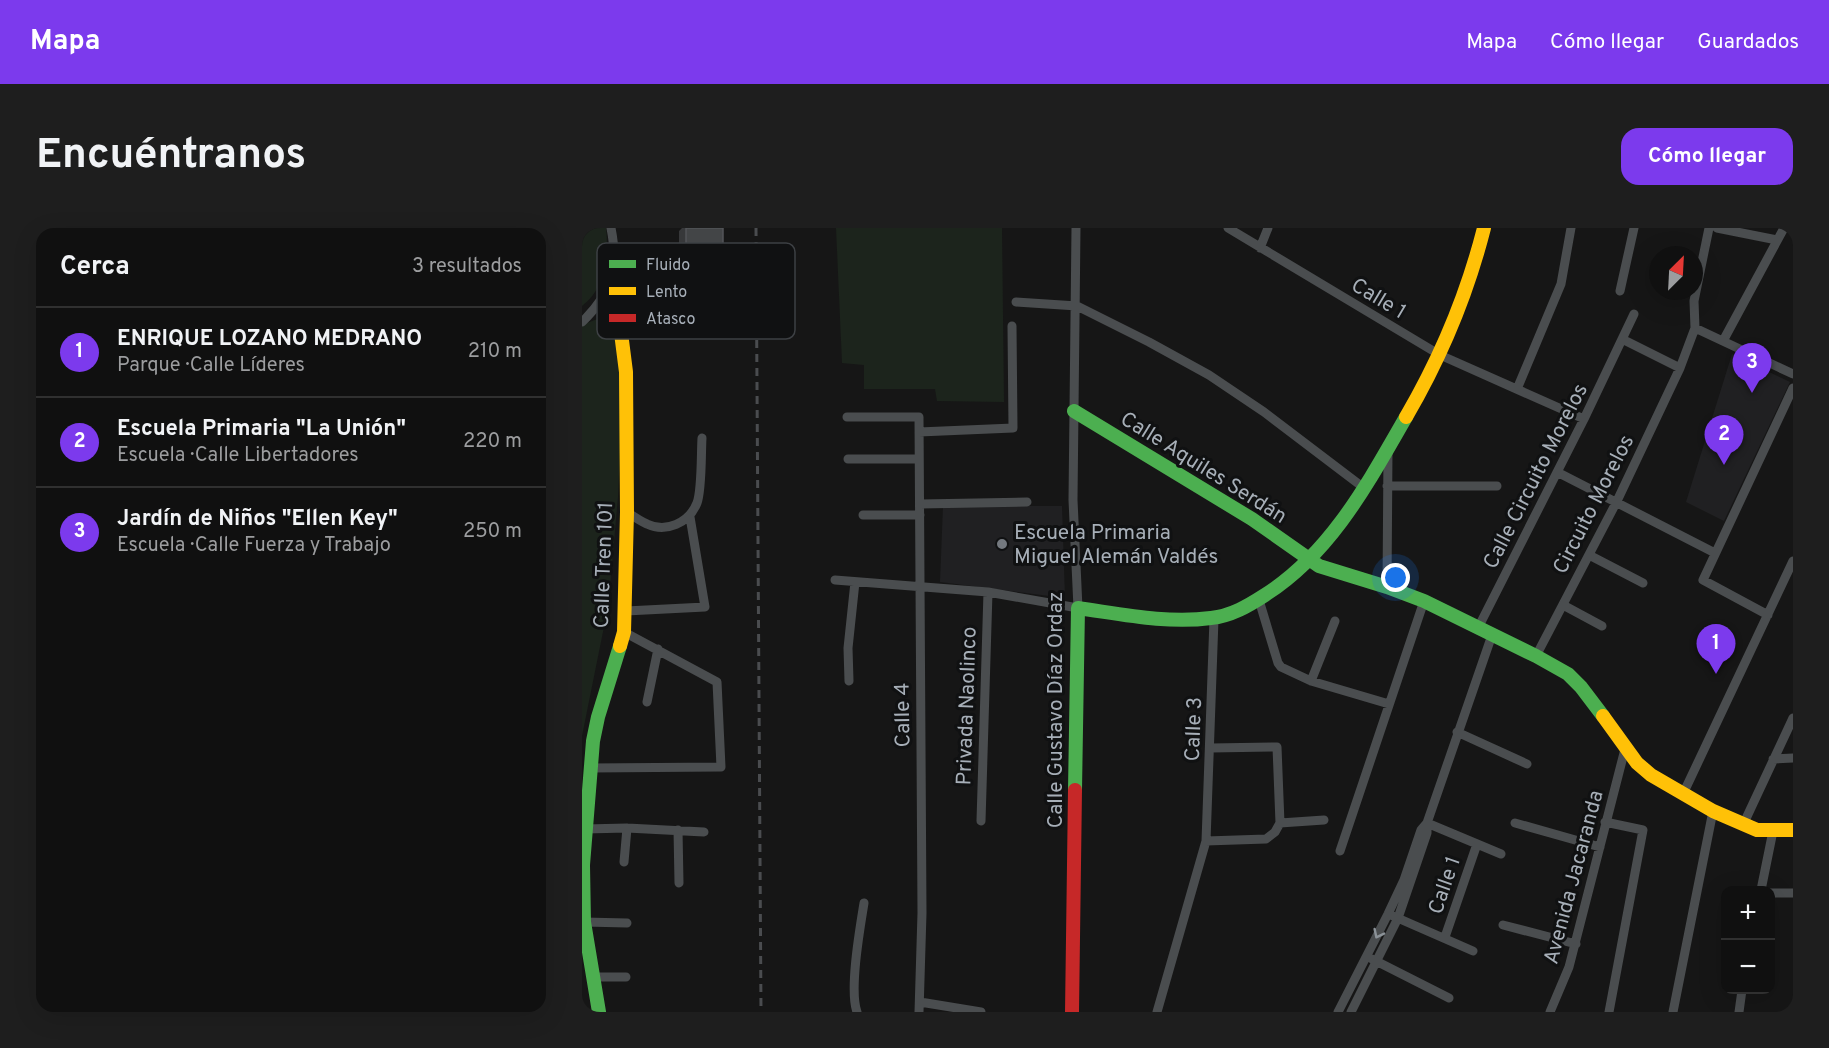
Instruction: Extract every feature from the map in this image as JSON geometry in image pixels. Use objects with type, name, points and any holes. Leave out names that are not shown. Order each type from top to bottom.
[{"type":"street","points":[[611,228],[614,243]]},
{"type":"street","name":"Calle Gustavo Díaz Ordaz","points":[[1072,1012],[1078,608],[1073,500],[1077,306],[1076,228]]},
{"type":"street","name":"Calle 1","points":[[1228,228],[1440,355],[1584,418]]},
{"type":"street","points":[[1260,248],[1268,228]]},
{"type":"street","points":[[835,580],[988,592],[1078,608],[1185,620],[1214,619],[1237,612],[1259,600],[1310,561],[1364,488],[1389,448],[1440,355],[1477,264],[1484,228]]},
{"type":"street","points":[[1517,389],[1561,284],[1571,228]]},
{"type":"street","points":[[1620,291],[1634,228]]},
{"type":"street","points":[[1709,228],[1694,301],[1695,328],[1793,374]]},
{"type":"street","points":[[1718,228],[1777,240]]},
{"type":"street","points":[[1723,342],[1784,228]]},
{"type":"street","points":[[1016,302],[1077,306],[1149,342],[1209,375],[1264,412],[1364,488]]},
{"type":"street","points":[[582,322],[597,305]]},
{"type":"street","name":"Calle Circuito Morelos","points":[[1479,628],[1634,314]]},
{"type":"street","points":[[919,432],[1013,428],[1012,326]]},
{"type":"street","name":"Circuito Morelos","points":[[1536,656],[1617,501],[1680,368],[1695,328]]},
{"type":"street","name":"Calle Tren 101","points":[[599,1012],[584,922],[583,865],[590,768],[598,717],[624,632],[626,611],[626,372],[622,339]]},
{"type":"street","points":[[1623,339],[1680,368]]},
{"type":"street","points":[[1768,615],[1703,580],[1793,388]]},
{"type":"street","name":"Calle Aquiles Serdán","points":[[1074,411],[1252,519],[1310,561],[1328,570],[1387,587],[1424,601],[1568,674],[1581,687],[1637,763],[1651,775],[1683,794],[1713,811],[1757,830],[1793,830]]},
{"type":"street","name":"Calle 4","points":[[847,417],[919,417],[918,586],[922,913],[920,1007]]},
{"type":"street","points":[[627,512],[648,525],[662,528],[675,525],[690,517],[698,501],[702,438]]},
{"type":"street","points":[[1387,587],[1389,448]]},
{"type":"street","points":[[848,459],[918,459]]},
{"type":"street","points":[[1557,472],[1715,553]]},
{"type":"street","points":[[1387,486],[1497,486]]},
{"type":"street","points":[[920,504],[1027,502]]},
{"type":"street","points":[[863,515],[920,515]]},
{"type":"street","points":[[626,611],[705,607],[690,517]]},
{"type":"street","points":[[1588,555],[1643,583]]},
{"type":"street","points":[[1683,794],[1793,561]]},
{"type":"street","points":[[849,681],[848,648],[855,582]]},
{"type":"street","name":"Privada Naolinco","points":[[981,821],[988,592]]},
{"type":"street","points":[[1259,600],[1278,663],[1285,670],[1311,681],[1389,704]]},
{"type":"street","points":[[1340,851],[1424,601]]},
{"type":"street","points":[[1563,605],[1602,626]]},
{"type":"street","name":"Calle 3","points":[[1157,1012],[1206,841],[1214,619]]},
{"type":"street","points":[[1311,681],[1335,621]]},
{"type":"street","points":[[590,768],[721,767],[717,682],[624,632]]},
{"type":"street","points":[[1351,1012],[1377,962],[1421,830],[1427,823],[1492,635]]},
{"type":"street","points":[[647,702],[658,649]]},
{"type":"street","points":[[1743,825],[1793,718]]},
{"type":"street","points":[[1457,732],[1527,764]]},
{"type":"street","points":[[1206,841],[1266,839],[1275,832],[1280,824],[1277,747],[1211,748]]},
{"type":"street","name":"Avenida Jacaranda","points":[[1550,1012],[1576,944],[1625,749]]},
{"type":"street","points":[[1773,759],[1793,758]]},
{"type":"street","points":[[1673,1012],[1713,811]]},
{"type":"street","points":[[1280,824],[1324,820]]},
{"type":"street","points":[[1605,822],[1642,830],[1609,1012]]},
{"type":"street","name":"Calle 1","points":[[1427,823],[1501,854]]},
{"type":"street","points":[[1515,823],[1600,847]]},
{"type":"street","points":[[624,862],[627,828]]},
{"type":"street","points":[[585,829],[627,828],[704,832]]},
{"type":"street","points":[[678,830],[679,883]]},
{"type":"street","points":[[1762,886],[1773,831]]},
{"type":"street","name":"Calle 1","points":[[1445,937],[1477,844]]},
{"type":"street","points":[[1775,893],[1793,893]]},
{"type":"street","points":[[857,1012],[854,1003],[857,949],[864,903]]},
{"type":"street","points":[[1393,916],[1473,951]]},
{"type":"street","points":[[1338,1012],[1367,957],[1393,916]]},
{"type":"street","points":[[584,922],[627,923]]},
{"type":"street","points":[[1503,925],[1576,944]]},
{"type":"street","points":[[1367,957],[1449,998]]},
{"type":"street","points":[[593,977],[626,976]]},
{"type":"street","points":[[1738,1012],[1741,994]]},
{"type":"street","points":[[920,1007],[981,1012]]},
{"type":"shaded area","points":[[582,228],[606,228],[607,243],[597,243],[597,288],[582,306]]},
{"type":"shaded area","points":[[836,228],[1002,228],[1004,402],[937,401],[935,389],[864,389],[864,365],[842,363]]},
{"type":"shaded area","points":[[597,319],[597,339],[615,339],[623,386],[618,497],[608,607],[582,736],[582,325]]},
{"type":"shaded area","points":[[1732,354],[1790,382],[1724,521],[1686,502]]},
{"type":"shaded area","name":"Escuela Primaria Miguel Alemán Valdés","points":[[943,506],[1062,506],[1065,598],[940,582]]},
{"type":"building","points":[[686,228],[723,228],[723,243],[686,243]]},
{"type":"railway","points":[[756,228],[756,243]]},
{"type":"railway","points":[[757,339],[761,1012]]},
{"type":"traffic: fast","points":[[1074,411],[1252,519],[1319,566],[1424,601],[1568,674],[1603,716]]},
{"type":"traffic: fast","points":[[1075,790],[1078,608],[1144,617],[1194,620],[1225,615],[1252,603],[1288,578],[1329,538],[1362,491],[1406,417]]},
{"type":"traffic: fast","points":[[599,1012],[584,922],[583,865],[593,741],[620,646]]},
{"type":"traffic: slow","points":[[1406,417],[1431,372],[1452,325],[1470,277],[1484,228]]},
{"type":"traffic: slow","points":[[620,646],[624,632],[627,512],[626,372],[622,339]]},
{"type":"traffic: slow","points":[[1603,716],[1637,763],[1651,775],[1713,811],[1757,830],[1793,830]]},
{"type":"traffic: jam","points":[[1072,1012],[1075,790]]},
{"type":"place","name":"Jardín de Niños \"Ellen Key\"","points":[[1752,393]]},
{"type":"place","name":"Escuela Primaria \"La Unión\"","points":[[1724,465]]},
{"type":"place","name":"Escuela Primaria Miguel Alemán Valdés","points":[[1002,544]]},
{"type":"place","name":"ENRIQUE LOZANO MEDRANO","points":[[1716,674]]}]
